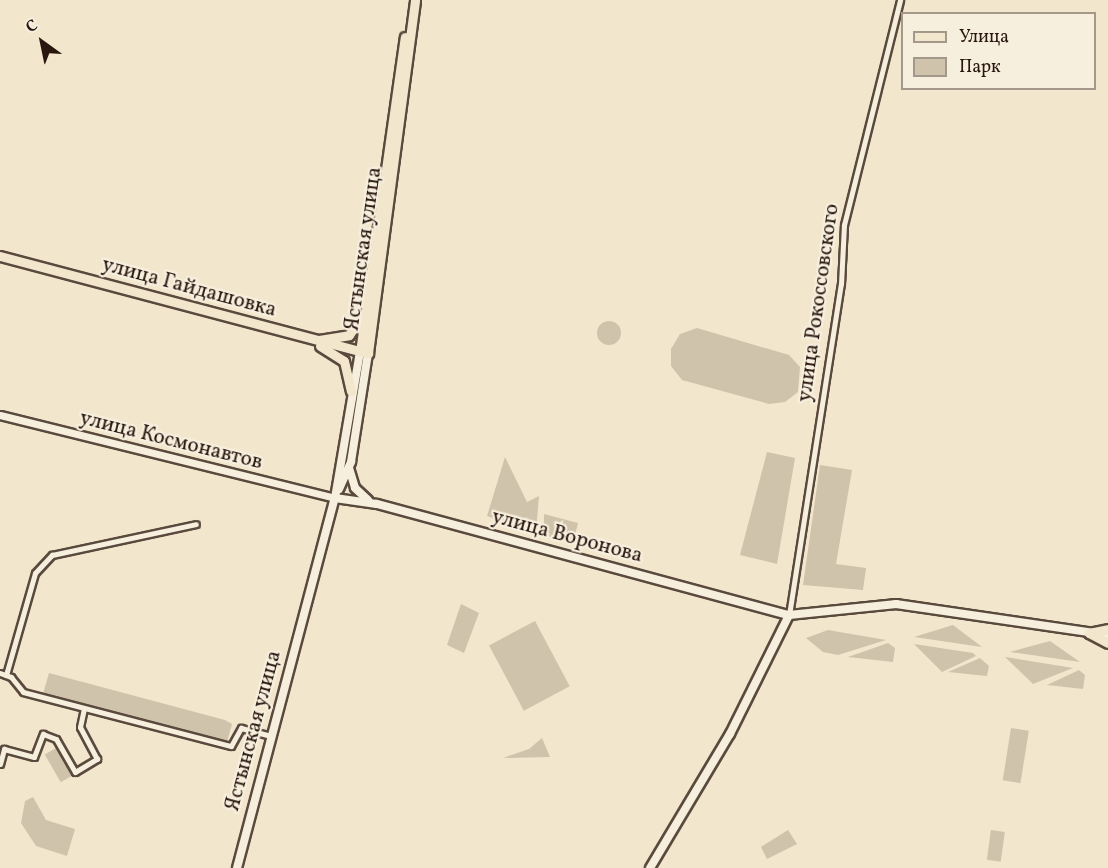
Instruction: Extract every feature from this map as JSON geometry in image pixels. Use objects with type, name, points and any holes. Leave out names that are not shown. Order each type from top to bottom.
[{"type":"main road","name":"Ястынская улица","points":[[237,868],[335,498],[351,391],[364,353],[367,293],[409,0]]},
{"type":"main road","name":"Ястынская улица","points":[[335,498],[349,468],[416,0]]},
{"type":"main road","name":"улица Гайдашовка","points":[[0,256],[364,353]]},
{"type":"main road","points":[[310,340],[353,332],[367,293]]},
{"type":"main road","points":[[310,340],[344,361],[351,391]]},
{"type":"main road","points":[[349,468],[358,492],[377,504]]},
{"type":"main road","name":"улица Воронова","points":[[335,498],[377,504],[789,615],[896,604],[1108,635]]},
{"type":"main road","points":[[650,868],[730,734],[789,615]]},
{"type":"main road","points":[[1089,633],[1108,629]]},
{"type":"main road","points":[[1089,633],[1108,643]]},
{"type":"street","name":"улица Рокоссовского","points":[[789,615],[841,284],[844,225],[900,0]]},
{"type":"street","name":"улица Космонавтов","points":[[0,415],[335,498]]},
{"type":"street","points":[[196,524],[52,555],[35,573],[3,674],[22,692],[231,746],[241,728],[271,736]]},
{"type":"street","points":[[0,764],[4,749],[34,757],[43,734],[56,739],[75,772],[98,759],[80,727],[84,708]]},
{"type":"green space","points":[[609,321],[617,325],[621,333],[617,341],[609,345],[601,341],[597,333],[601,325]]},
{"type":"green space","points":[[697,328],[789,355],[800,367],[798,392],[785,402],[769,404],[682,380],[671,366],[671,349],[680,334]]},
{"type":"green space","points":[[767,452],[795,458],[777,564],[740,555]]},
{"type":"green space","points":[[505,457],[527,502],[539,496],[536,532],[487,516]]},
{"type":"green space","points":[[820,465],[852,470],[836,564],[866,568],[863,590],[803,585]]},
{"type":"green space","points":[[544,514],[578,523],[573,543],[544,535]]},
{"type":"green space","points":[[461,604],[479,613],[464,653],[447,645]]},
{"type":"green space","points":[[535,621],[570,686],[524,711],[489,645]]},
{"type":"green space","points":[[953,625],[982,647],[914,637]]},
{"type":"green space","points":[[828,630],[886,640],[838,655],[823,652],[806,638]]},
{"type":"green space","points":[[1050,641],[1080,662],[1010,652]]},
{"type":"green space","points":[[888,643],[895,648],[893,662],[848,657]]},
{"type":"green space","points":[[914,644],[973,653],[976,656],[942,672]]},
{"type":"green space","points":[[1005,657],[1073,668],[1033,684]]},
{"type":"green space","points":[[980,658],[989,666],[987,676],[948,672]]},
{"type":"green space","points":[[1079,670],[1085,675],[1083,689],[1047,685]]},
{"type":"green space","points":[[49,673],[225,720],[232,724],[227,742],[43,694]]},
{"type":"green space","points":[[1011,728],[1029,731],[1020,783],[1003,780]]},
{"type":"green space","points":[[542,738],[550,757],[503,758],[529,749]]},
{"type":"green space","points":[[56,748],[72,776],[61,782],[45,754]]},
{"type":"green space","points":[[33,797],[46,820],[75,829],[67,856],[36,846],[21,823],[25,801]]},
{"type":"green space","points":[[788,830],[797,844],[767,859],[761,847]]},
{"type":"green space","points":[[991,830],[1005,832],[1001,862],[987,860]]}]
